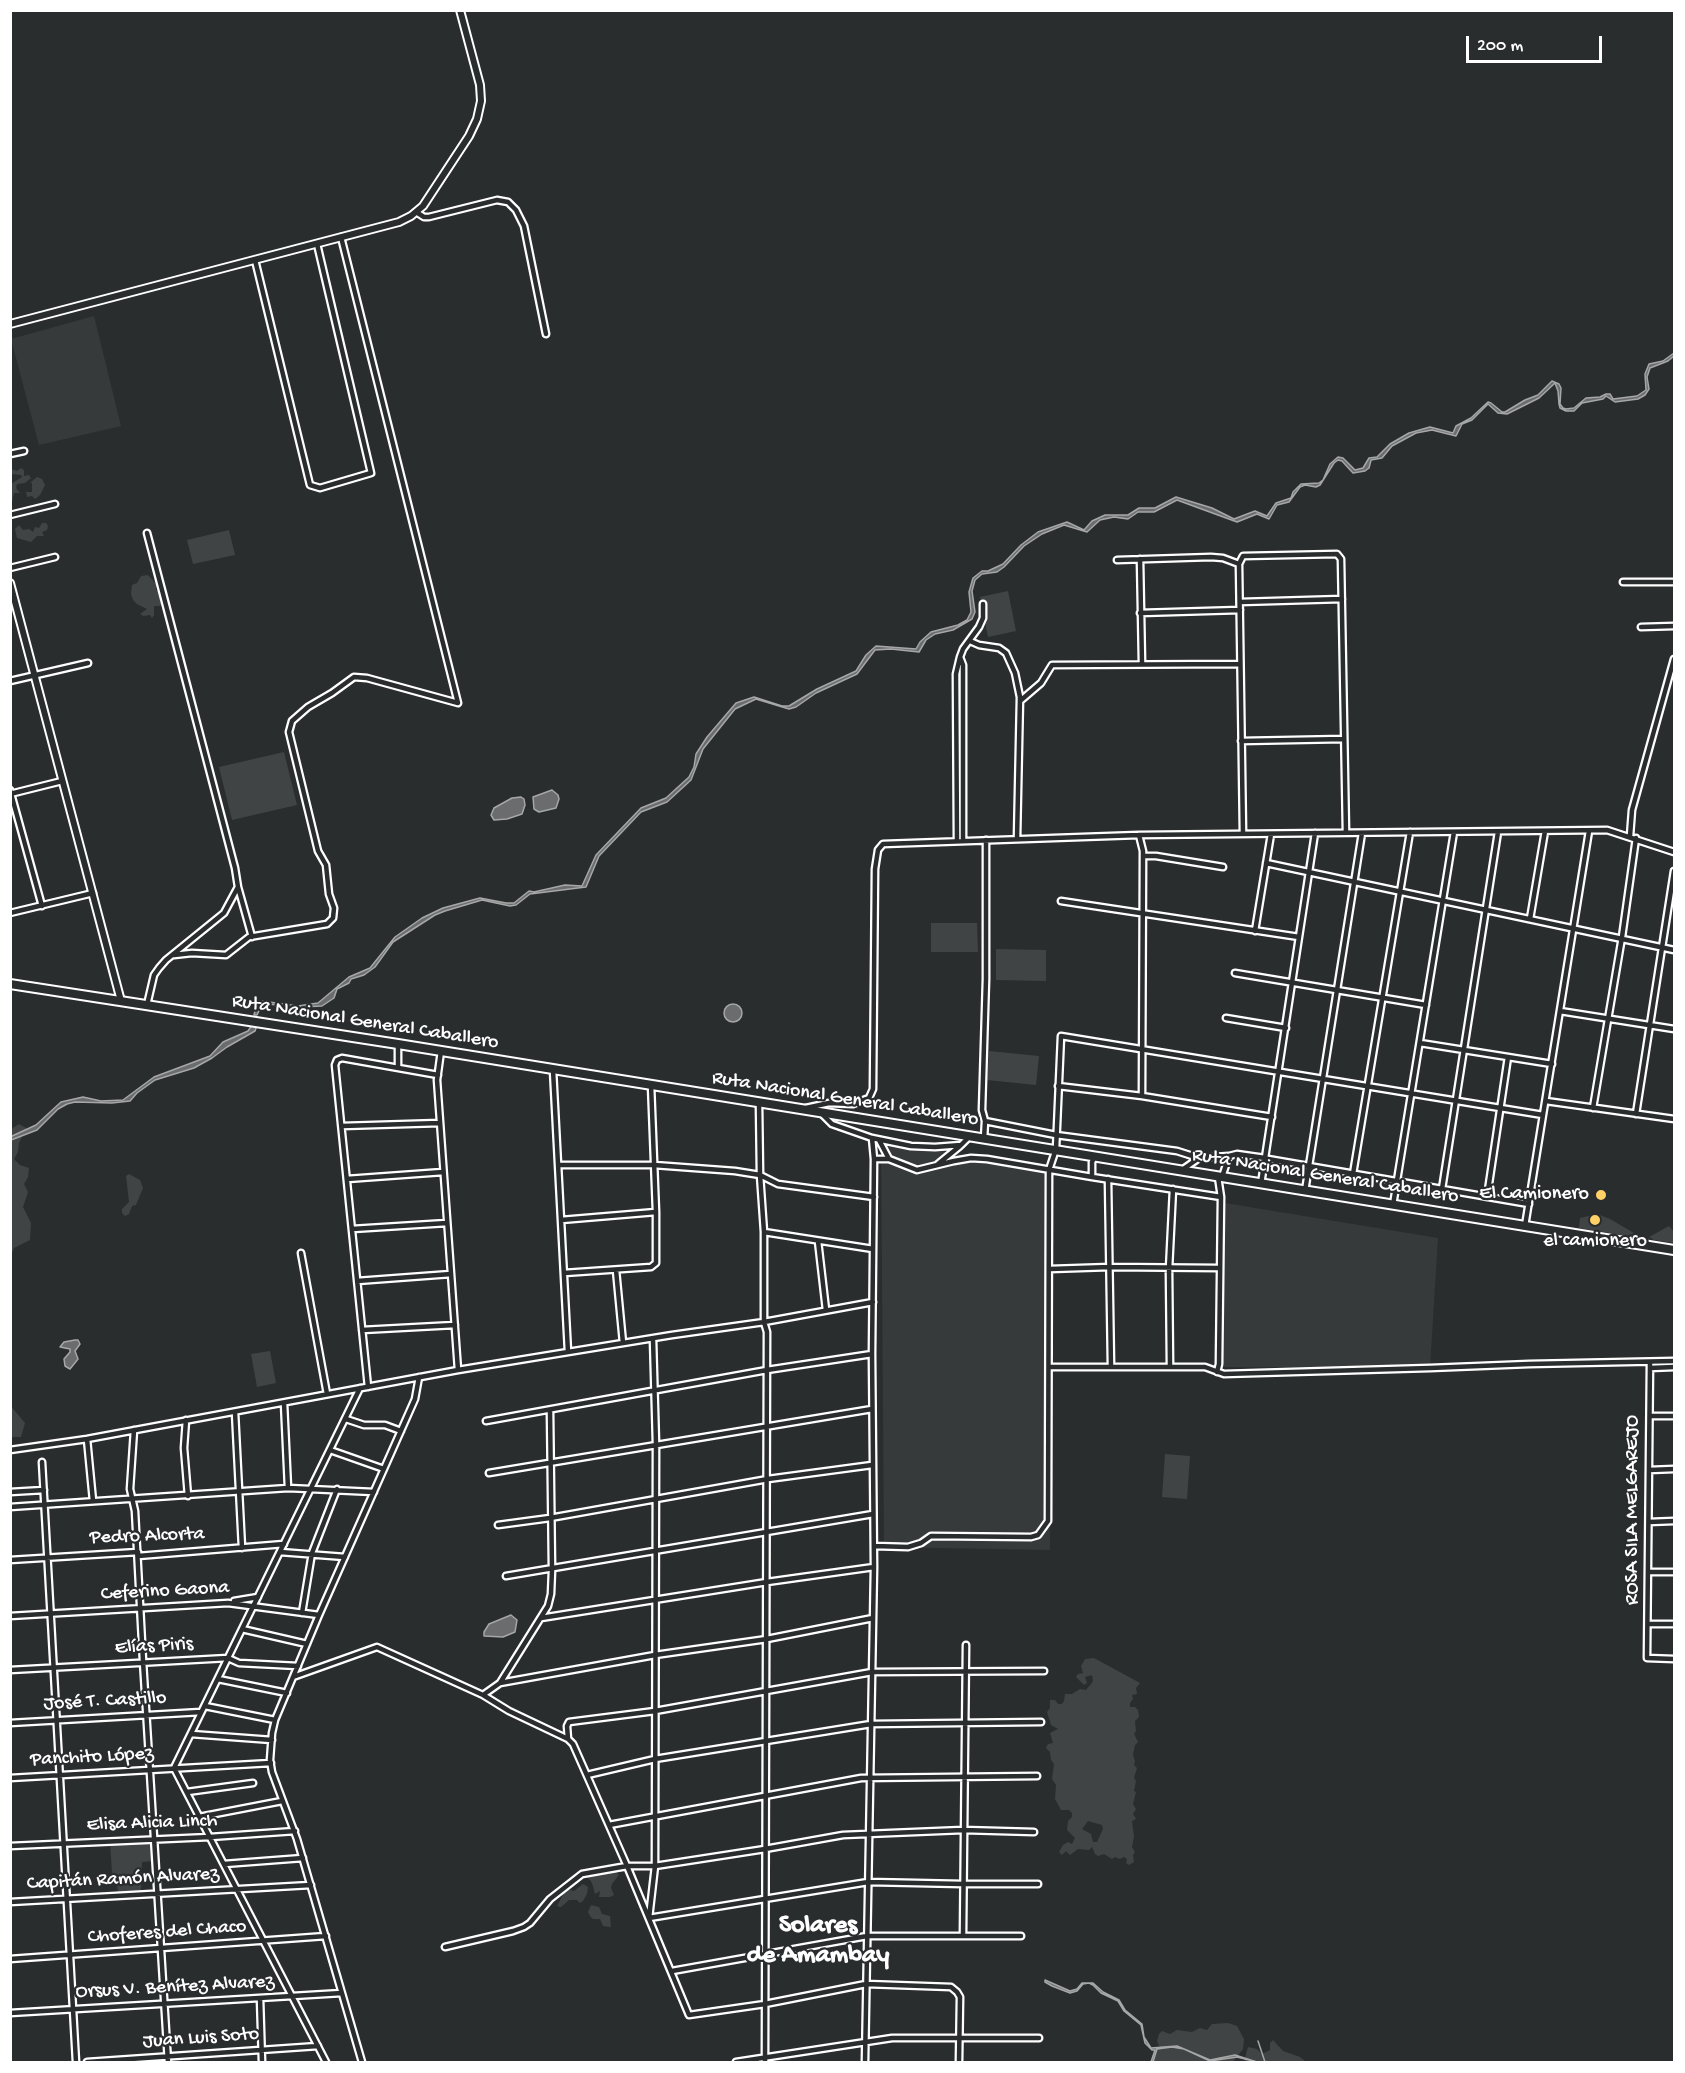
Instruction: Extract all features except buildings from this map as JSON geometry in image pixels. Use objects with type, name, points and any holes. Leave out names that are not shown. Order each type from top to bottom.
[{"type":"highway","name":"Ruta Nacional General Caballero","points":[[10,984],[1056,1149],[1674,1250]]},
{"type":"street","points":[[10,324],[399,222],[416,212],[435,189],[469,136],[477,119],[481,101],[480,85],[460,10]]},
{"type":"street","points":[[416,212],[429,217],[497,200],[508,202],[516,210],[524,226],[546,334]]},
{"type":"street","points":[[174,955],[192,953],[226,956],[249,937],[327,924],[333,918],[334,908],[328,894],[326,865],[318,851],[289,732],[292,721],[308,707],[354,677],[367,678],[458,703],[341,237]]},
{"type":"street","points":[[255,260],[310,485],[320,488],[371,473],[317,244]]},
{"type":"street","points":[[10,454],[24,451]]},
{"type":"street","points":[[10,514],[55,504]]},
{"type":"street","points":[[147,533],[252,937]]},
{"type":"street","points":[[1243,834],[1239,564],[1243,556],[1337,554],[1341,559],[1346,833]]},
{"type":"street","points":[[10,568],[55,557]]},
{"type":"street","points":[[1117,560],[1223,558],[1239,564]]},
{"type":"street","points":[[1140,559],[1142,664]]},
{"type":"street","points":[[1623,582],[1674,582]]},
{"type":"street","points":[[10,583],[121,1001]]},
{"type":"street","points":[[1240,602],[1342,599]]},
{"type":"street","points":[[960,841],[963,665],[960,657],[983,618],[983,604]]},
{"type":"street","points":[[1140,613],[1240,610]]},
{"type":"street","points":[[1641,627],[1674,626]]},
{"type":"street","points":[[970,641],[999,648],[1006,653],[1015,673],[1020,701],[1017,839]]},
{"type":"street","points":[[1593,1108],[1622,937],[1633,837],[1632,810],[1674,659]]},
{"type":"street","points":[[10,681],[88,663]]},
{"type":"street","points":[[1020,701],[1041,683],[1052,665],[1240,663]]},
{"type":"street","points":[[1241,741],[1344,739]]},
{"type":"street","points":[[42,906],[11,793],[62,781]]},
{"type":"street","points":[[802,1109],[829,1103],[853,1104],[868,1098],[873,1089],[875,869],[878,850],[883,844],[1139,836],[1607,830],[1674,852]]},
{"type":"street","points":[[1530,919],[1545,831]]},
{"type":"street","points":[[1525,1226],[1589,831]]},
{"type":"street","points":[[1353,1174],[1410,832]]},
{"type":"street","points":[[1394,1205],[1454,832]]},
{"type":"street","points":[[1442,1189],[1498,832]]},
{"type":"street","points":[[1261,1184],[1315,833]]},
{"type":"street","points":[[1305,1191],[1362,833]]},
{"type":"street","points":[[1255,931],[1271,834]]},
{"type":"street","points":[[1139,836],[1143,856],[1142,1095]]},
{"type":"street","points":[[984,1139],[985,1121],[982,1099],[986,979],[986,840]]},
{"type":"street","points":[[1143,856],[1223,867]]},
{"type":"street","points":[[1266,863],[1622,937],[1674,950]]},
{"type":"street","points":[[1636,1114],[1674,872]]},
{"type":"street","points":[[147,1005],[154,975],[166,960],[224,913],[238,887]]},
{"type":"street","points":[[10,913],[93,893]]},
{"type":"street","points":[[1061,901],[1299,938]]},
{"type":"street","points":[[1235,973],[1426,1005]]},
{"type":"street","points":[[1560,1011],[1674,1029]]},
{"type":"street","points":[[1226,1017],[1286,1028]]},
{"type":"street","points":[[874,1546],[908,1547],[921,1543],[931,1536],[1031,1537],[1038,1535],[1048,1521],[1049,1170],[1056,1149],[1061,1036],[1543,1115]]},
{"type":"street","points":[[1420,1043],[1552,1064]]},
{"type":"street","points":[[398,1044],[398,1068]]},
{"type":"street","points":[[441,1051],[438,1075],[440,1123],[458,1370]]},
{"type":"street","points":[[1487,1197],[1508,1057]]},
{"type":"street","points":[[368,1387],[335,1065],[337,1060],[342,1058],[438,1075]]},
{"type":"street","points":[[553,1070],[568,1352]]},
{"type":"street","points":[[564,1273],[651,1267],[656,1263],[651,1085]]},
{"type":"street","points":[[1058,1086],[1142,1095],[1272,1117]]},
{"type":"street","points":[[1546,1101],[1674,1119]]},
{"type":"street","points":[[759,1103],[764,1232],[764,1322],[767,1332],[768,1479],[765,2060]]},
{"type":"street","points":[[820,1112],[832,1124],[879,1140],[911,1146],[961,1145]]},
{"type":"street","points":[[985,1121],[1056,1135],[1177,1151],[1198,1158],[1237,1154],[1265,1158],[1529,1204]]},
{"type":"street","points":[[342,1126],[440,1123]]},
{"type":"street","points":[[936,1166],[969,1137]]},
{"type":"street","points":[[865,2062],[874,1567],[872,1354],[874,1159],[872,1138]]},
{"type":"street","points":[[879,1140],[889,1159]]},
{"type":"street","points":[[1092,1177],[1092,1162],[1095,1156]]},
{"type":"street","points":[[1217,1372],[1219,1364],[1220,1177],[1229,1156]]},
{"type":"street","points":[[874,1159],[889,1159],[917,1170],[971,1158],[1221,1197]]},
{"type":"street","points":[[1181,1171],[1198,1158]]},
{"type":"street","points":[[558,1165],[654,1165],[735,1171],[760,1175],[778,1184],[874,1197]]},
{"type":"street","points":[[347,1179],[443,1172]]},
{"type":"street","points":[[1108,1179],[1112,1367]]},
{"type":"street","points":[[1170,1367],[1169,1269],[1173,1189]]},
{"type":"street","points":[[561,1220],[656,1212]]},
{"type":"street","points":[[352,1229],[447,1222]]},
{"type":"street","points":[[764,1232],[873,1249]]},
{"type":"street","points":[[818,1241],[826,1310]]},
{"type":"street","points":[[301,1253],[327,1394]]},
{"type":"street","points":[[1050,1269],[1220,1268]]},
{"type":"street","points":[[616,1270],[623,1343]]},
{"type":"street","points":[[357,1281],[451,1274]]},
{"type":"street","points":[[10,1450],[87,1439],[458,1370],[764,1322],[873,1302]]},
{"type":"street","points":[[362,1330],[454,1325]]},
{"type":"street","points":[[649,1918],[655,1866],[656,1444],[653,1339]]},
{"type":"street","points":[[486,1421],[767,1370],[872,1354]]},
{"type":"street","points":[[1650,1365],[1674,1362]]},
{"type":"street","points":[[1050,1367],[1204,1367],[1224,1374],[1529,1364],[1674,1367]]},
{"type":"street","name":"ROSA SILA MELGAREJO","points":[[1650,1365],[1647,1658],[1674,1659]]},
{"type":"street","points":[[362,2062],[303,1858],[271,1763],[272,1740],[275,1720],[293,1677],[416,1399],[419,1377]]},
{"type":"street","points":[[326,2062],[174,1768],[360,1388]]},
{"type":"street","points":[[284,1402],[288,1488]]},
{"type":"street","points":[[489,1473],[872,1409]]},
{"type":"street","points":[[483,1695],[500,1683],[541,1618],[549,1600],[552,1570],[550,1410]]},
{"type":"street","points":[[235,1412],[242,1548]]},
{"type":"street","points":[[1650,1416],[1674,1416]]},
{"type":"street","points":[[346,1419],[364,1425],[385,1425],[401,1431]]},
{"type":"street","points":[[186,1420],[184,1448],[189,1496]]},
{"type":"street","points":[[134,1430],[130,1489],[135,1511],[138,1552],[168,2060]]},
{"type":"street","points":[[87,1439],[93,1501]]},
{"type":"street","points":[[330,1450],[384,1469]]},
{"type":"street","points":[[42,1462],[76,2062]]},
{"type":"street","points":[[498,1525],[550,1518],[768,1479],[872,1465]]},
{"type":"street","points":[[1649,1470],[1674,1469]]},
{"type":"street","points":[[10,1506],[132,1500],[288,1488],[374,1492]]},
{"type":"street","points":[[302,1613],[312,1553],[337,1489]]},
{"type":"street","points":[[10,1492],[44,1490]]},
{"type":"street","points":[[506,1576],[873,1514]]},
{"type":"street","points":[[1649,1522],[1674,1521]]},
{"type":"street","name":"Pedro Alcorta","points":[[10,1560],[138,1552],[138,1556],[284,1544]]},
{"type":"street","points":[[280,1552],[345,1557]]},
{"type":"street","points":[[541,1618],[874,1567]]},
{"type":"street","points":[[1648,1572],[1674,1572]]},
{"type":"street","points":[[228,1603],[258,1597]]},
{"type":"street","name":"Ceferino Gaona","points":[[10,1616],[228,1603],[319,1616]]},
{"type":"street","points":[[500,1683],[655,1655],[766,1639],[873,1618]]},
{"type":"street","points":[[1648,1624],[1674,1624]]},
{"type":"street","points":[[243,1629],[307,1644]]},
{"type":"street","points":[[963,1936],[966,1645]]},
{"type":"street","points":[[293,1677],[377,1647],[483,1695],[509,1711],[568,1738],[573,1744],[627,1866],[689,2015],[765,2004],[866,1984],[951,1987],[960,1997],[959,2062]]},
{"type":"street","name":"Elías Piris","points":[[10,1670],[228,1658],[239,1663],[298,1666]]},
{"type":"street","points":[[568,1738],[569,1722],[655,1711],[872,1672],[1044,1671]]},
{"type":"street","points":[[218,1679],[287,1693]]},
{"type":"street","points":[[205,1706],[275,1720]]},
{"type":"street","name":"José T. Castillo","points":[[10,1723],[201,1712]]},
{"type":"street","points":[[587,1775],[655,1759],[871,1724],[1041,1722]]},
{"type":"street","points":[[191,1734],[272,1740]]},
{"type":"street","name":"Panchito López","points":[[10,1778],[271,1763]]},
{"type":"street","points":[[609,1825],[861,1778],[1037,1776]]},
{"type":"street","points":[[187,1792],[253,1783]]},
{"type":"street","points":[[199,1817],[282,1800]]},
{"type":"street","points":[[445,1947],[524,1927],[550,1899],[582,1874],[627,1866],[655,1866],[843,1835],[964,1830],[1034,1832]]},
{"type":"street","name":"Elisa Alicia Linch","points":[[10,1846],[294,1831]]},
{"type":"street","points":[[224,1864],[303,1858]]},
{"type":"street","points":[[649,1918],[868,1882],[1038,1884]]},
{"type":"street","name":"Capitán Ramón Alvarez","points":[[10,1902],[311,1885]]},
{"type":"street","name":"Choferes del Chaco","points":[[10,1959],[326,1936]]},
{"type":"street","points":[[672,1971],[867,1936],[1021,1936]]},
{"type":"street","name":"Orsus V. Benítez Alvarez","points":[[10,2013],[342,1993]]},
{"type":"street","points":[[260,1998],[262,2062]]},
{"type":"street","points":[[736,2062],[765,2060],[892,2038],[1039,2038]]},
{"type":"street","name":"Juan Luis Soto","points":[[87,2062],[168,2060],[318,2046]]},
{"type":"shaded area","points":[[94,316],[121,426],[39,445],[11,339]]},
{"type":"shaded area","points":[[1674,353],[1668,361],[1650,368],[1647,377],[1649,389],[1638,399],[1615,402],[1606,396],[1603,399],[1582,403],[1574,411],[1566,411],[1560,408],[1555,383],[1539,398],[1507,414],[1498,413],[1488,404],[1472,420],[1462,424],[1456,436],[1432,430],[1416,433],[1392,446],[1382,458],[1371,460],[1369,468],[1365,471],[1353,473],[1342,461],[1338,460],[1320,485],[1300,487],[1289,502],[1277,505],[1269,519],[1257,514],[1237,522],[1177,500],[1154,512],[1138,512],[1128,519],[1114,517],[1100,520],[1087,532],[1064,525],[1042,534],[1024,546],[997,572],[982,574],[975,580],[972,591],[975,612],[972,619],[953,630],[935,634],[926,640],[919,652],[875,650],[857,674],[816,693],[796,707],[789,709],[756,699],[735,709],[703,749],[691,780],[667,802],[641,812],[599,856],[586,887],[530,894],[516,905],[510,906],[482,900],[445,911],[393,942],[375,967],[337,989],[334,998],[322,1006],[300,1007],[267,1004],[262,1005],[257,1015],[254,1015],[256,1007],[262,1001],[298,1006],[318,1003],[349,977],[370,968],[395,937],[422,918],[443,908],[480,898],[514,903],[529,891],[534,892],[565,885],[582,886],[596,855],[641,808],[666,798],[689,777],[694,767],[696,754],[707,737],[736,703],[754,697],[789,706],[817,689],[856,671],[866,655],[876,646],[916,649],[931,632],[958,625],[967,620],[971,612],[969,592],[973,578],[982,571],[988,571],[1003,564],[1021,545],[1038,532],[1067,522],[1084,530],[1092,521],[1105,515],[1128,515],[1139,508],[1155,508],[1176,497],[1212,508],[1234,519],[1255,511],[1267,516],[1276,503],[1291,498],[1293,492],[1301,484],[1319,483],[1323,480],[1330,464],[1338,457],[1343,458],[1355,470],[1363,468],[1369,458],[1377,457],[1390,444],[1409,433],[1430,427],[1453,433],[1456,426],[1471,418],[1488,402],[1505,412],[1538,395],[1552,381],[1559,384],[1561,388],[1560,404],[1566,409],[1574,408],[1586,398],[1606,394],[1610,394],[1613,399],[1637,396],[1646,390],[1645,374],[1649,364],[1663,361]]},
{"type":"shaded area","points":[[21,468],[24,470],[24,476],[29,475],[31,478],[25,483],[17,484],[16,488],[20,493],[14,493],[11,506],[11,484],[22,477],[11,474],[11,469],[17,471]]},
{"type":"shaded area","points":[[37,477],[42,479],[45,485],[40,495],[35,499],[32,496],[27,497],[26,492],[32,492],[32,483],[30,483]]},
{"type":"shaded area","points":[[42,523],[48,526],[47,530],[42,532],[44,536],[37,536],[31,542],[17,538],[15,529],[19,525],[23,530],[29,529],[33,532],[35,527],[39,528]]},
{"type":"shaded area","points":[[229,530],[235,555],[193,564],[187,540]]},
{"type":"shaded area","points":[[148,575],[156,584],[156,590],[159,592],[162,603],[160,606],[154,606],[152,618],[150,615],[140,614],[147,609],[137,604],[131,594],[132,585],[137,583],[141,576]]},
{"type":"shaded area","points":[[1008,591],[1016,631],[988,637],[980,597]]},
{"type":"shaded area","points":[[284,752],[297,805],[232,820],[219,767]]},
{"type":"shaded area","points":[[552,790],[559,799],[556,808],[539,812],[534,809],[533,797]]},
{"type":"shaded area","points":[[521,797],[525,805],[522,814],[494,820],[491,815],[494,808],[512,798]]},
{"type":"shaded area","points":[[931,923],[977,923],[978,952],[931,952]]},
{"type":"shaded area","points":[[996,949],[1046,950],[1046,981],[996,980]]},
{"type":"shaded area","points":[[733,1004],[739,1007],[742,1013],[739,1019],[733,1022],[727,1019],[724,1013],[727,1007]]},
{"type":"shaded area","points":[[252,1025],[257,1025],[255,1031],[212,1058],[194,1068],[155,1080],[130,1101],[67,1104],[58,1109],[37,1130],[11,1140],[10,1137],[36,1125],[61,1102],[83,1097],[101,1101],[123,1100],[154,1077],[210,1056],[223,1042],[248,1031]]},
{"type":"shaded area","points":[[989,1051],[1039,1056],[1036,1085],[987,1080]]},
{"type":"shaded area","points":[[19,1124],[26,1128],[14,1159],[20,1165],[29,1168],[24,1184],[28,1192],[23,1207],[31,1223],[30,1240],[14,1248],[11,1255],[11,1129]]},
{"type":"shaded area","points":[[881,1140],[1049,1170],[1050,1550],[884,1547]]},
{"type":"shaded area","points":[[129,1174],[140,1180],[143,1188],[136,1205],[132,1206],[129,1214],[125,1216],[122,1209],[129,1202],[126,1176]]},
{"type":"shaded area","points":[[1225,1203],[1438,1238],[1430,1368],[1220,1367]]},
{"type":"shaded area","points":[[1597,1214],[1634,1233],[1634,1237],[1579,1228],[1580,1218]]},
{"type":"shaded area","points":[[1669,1226],[1674,1232],[1674,1243],[1649,1237]]},
{"type":"shaded area","points":[[78,1340],[80,1344],[75,1351],[78,1359],[70,1369],[65,1366],[64,1359],[70,1349],[60,1347],[64,1342]]},
{"type":"shaded area","points":[[270,1351],[276,1383],[257,1387],[251,1354]]},
{"type":"shaded area","points":[[10,1405],[25,1423],[21,1437],[11,1437]]},
{"type":"shaded area","points":[[1165,1454],[1190,1456],[1187,1499],[1162,1497]]},
{"type":"shaded area","points":[[511,1615],[517,1620],[515,1632],[503,1637],[484,1636],[489,1624]]},
{"type":"shaded area","points":[[1094,1658],[1140,1683],[1136,1688],[1137,1694],[1132,1695],[1133,1699],[1130,1703],[1130,1707],[1138,1710],[1139,1717],[1135,1721],[1134,1734],[1138,1742],[1133,1755],[1134,1765],[1137,1768],[1134,1778],[1136,1781],[1134,1791],[1136,1792],[1133,1804],[1136,1809],[1133,1814],[1136,1819],[1132,1821],[1134,1837],[1132,1847],[1135,1852],[1134,1862],[1129,1865],[1124,1857],[1112,1859],[1104,1854],[1098,1856],[1092,1847],[1089,1850],[1078,1849],[1070,1855],[1066,1851],[1062,1855],[1059,1852],[1063,1845],[1068,1842],[1072,1844],[1075,1838],[1067,1830],[1072,1813],[1069,1810],[1061,1810],[1055,1799],[1056,1785],[1052,1779],[1054,1764],[1046,1748],[1048,1744],[1053,1743],[1050,1733],[1058,1729],[1051,1725],[1047,1712],[1050,1708],[1050,1700],[1062,1704],[1065,1694],[1072,1694],[1080,1689],[1086,1690],[1091,1684],[1092,1675],[1085,1677],[1087,1683],[1084,1685],[1076,1677],[1083,1673],[1081,1666],[1085,1659]],"holes":[[[1088,1821],[1102,1825],[1103,1829],[1097,1842],[1093,1842],[1091,1834],[1082,1829]]]},
{"type":"shaded area","points":[[153,1841],[154,1861],[142,1862],[141,1891],[118,1893],[116,1873],[112,1873],[110,1842]]},
{"type":"shaded area","points":[[599,1867],[612,1868],[619,1875],[612,1884],[614,1895],[610,1897],[599,1897],[600,1891],[595,1894],[587,1876]]},
{"type":"shaded area","points":[[583,1884],[588,1887],[583,1901],[580,1903],[577,1900],[569,1900],[561,1907],[557,1906],[566,1889],[574,1891]]},
{"type":"shaded area","points":[[591,1905],[599,1907],[602,1914],[610,1916],[611,1927],[603,1926],[600,1919],[593,1919],[590,1916],[588,1912]]},
{"type":"shaded area","points":[[1045,1980],[1070,1991],[1077,1989],[1082,1983],[1089,1983],[1083,1984],[1077,1991],[1070,1993],[1052,1986]]},
{"type":"shaded area","points":[[1089,1983],[1093,1983],[1103,1992],[1119,2000],[1125,2010],[1142,2024],[1144,2037],[1151,2048],[1177,2046],[1210,2060],[1235,2055],[1257,2062],[1237,2057],[1210,2061],[1184,2049],[1172,2047],[1157,2049],[1153,2062],[1151,2062],[1155,2050],[1152,2050],[1145,2043],[1141,2025],[1124,2011],[1118,2001],[1101,1993]]},
{"type":"shaded area","points":[[1228,2023],[1237,2026],[1244,2039],[1243,2049],[1233,2062],[1154,2062],[1157,2050],[1160,2048],[1157,2041],[1162,2031],[1170,2034],[1177,2030],[1192,2032],[1200,2028],[1207,2030],[1212,2024]]},
{"type":"shaded area","points":[[1273,2040],[1283,2051],[1300,2057],[1306,2062],[1244,2062],[1248,2047],[1257,2049],[1262,2054],[1270,2050],[1270,2043]]},
{"type":"waterway","points":[[1258,2041],[1265,2062]]},
{"type":"place","name":"El Camionero","points":[[1601,1195]]},
{"type":"place","name":"el camionero","points":[[1595,1220]]},
{"type":"district","name":"Solares de Amambay","points":[[818,1942]]}]
